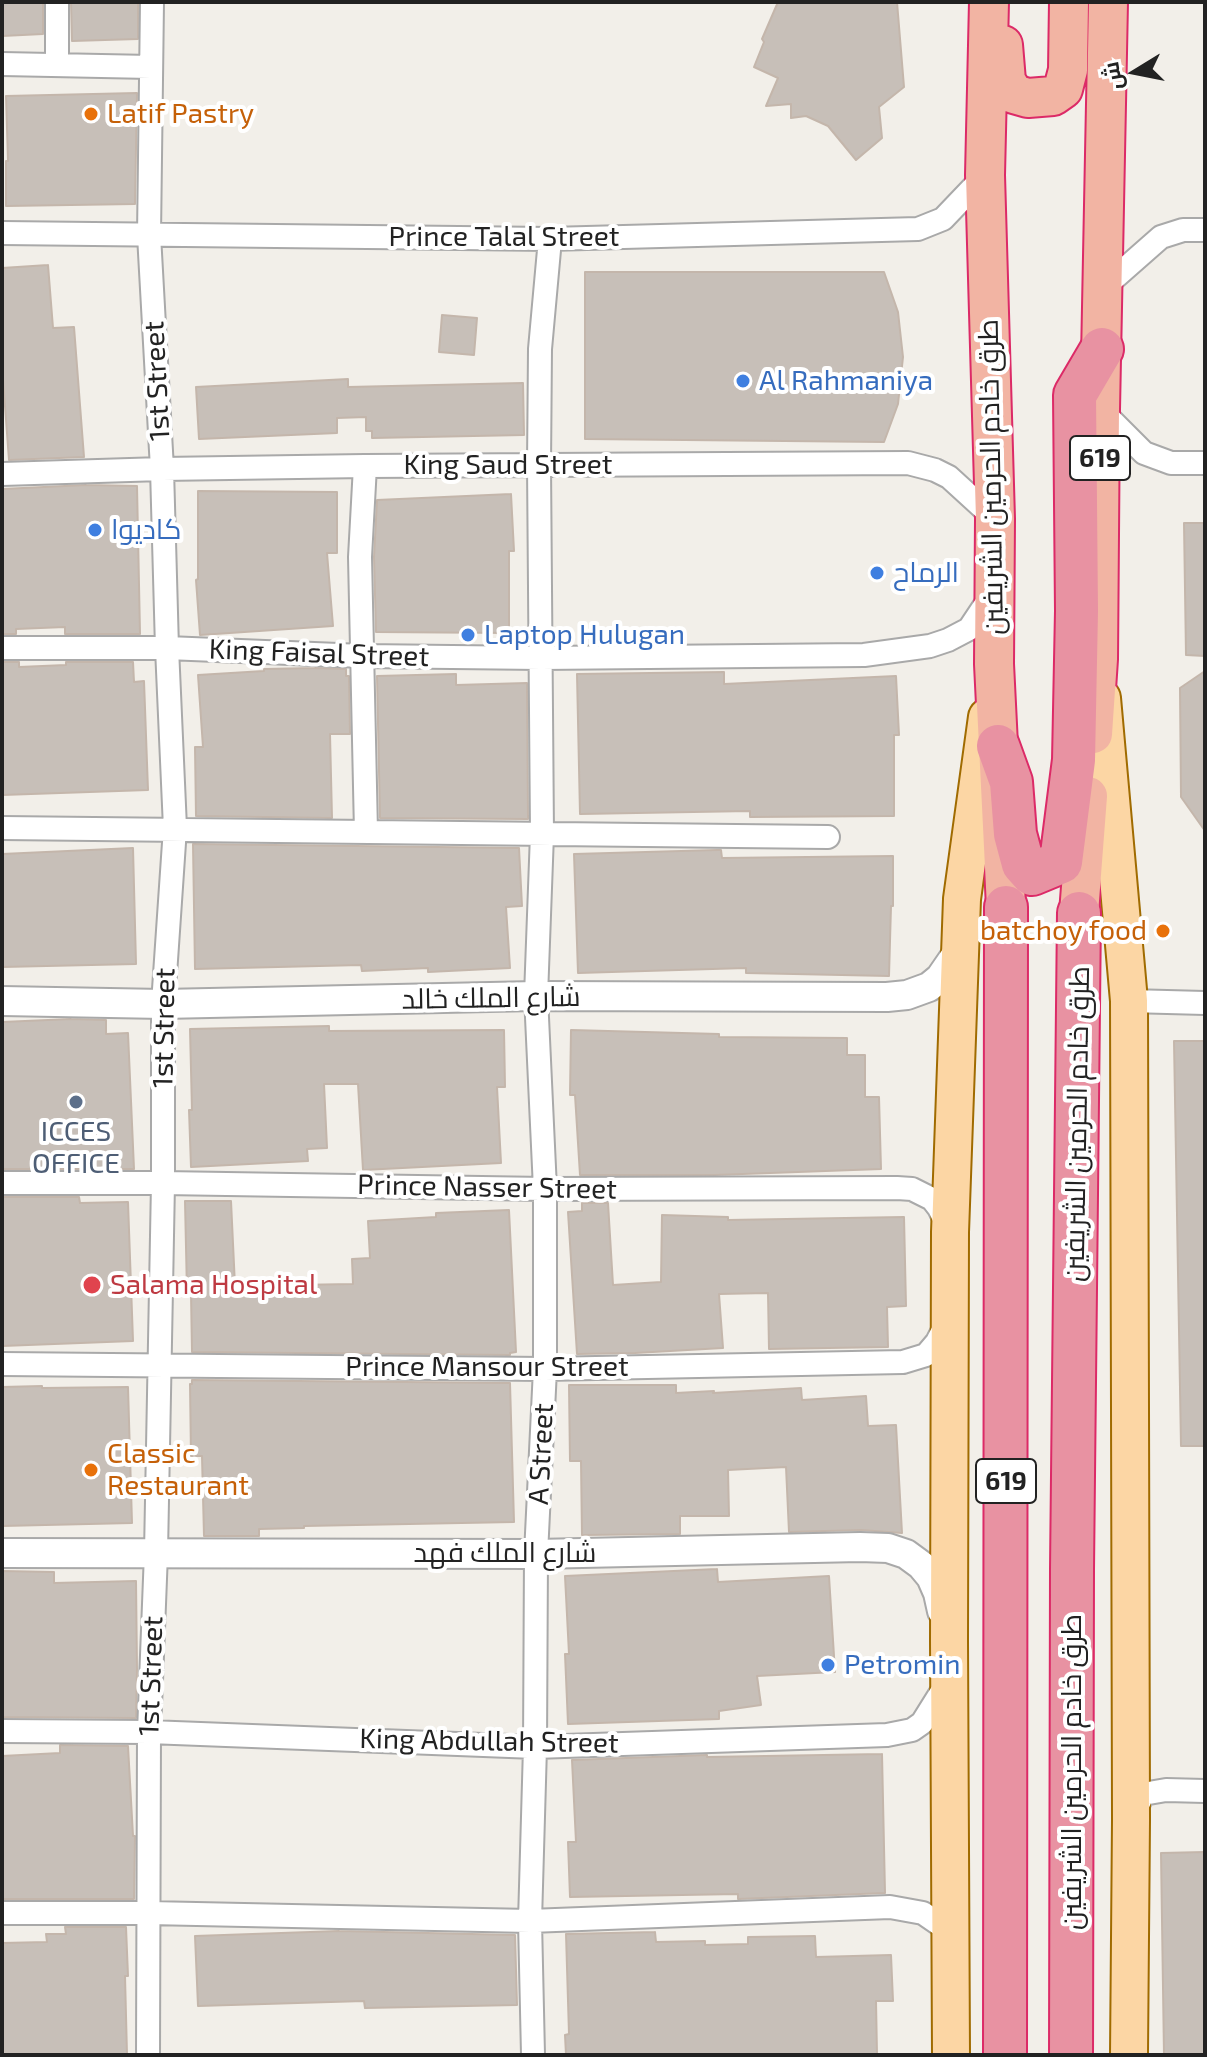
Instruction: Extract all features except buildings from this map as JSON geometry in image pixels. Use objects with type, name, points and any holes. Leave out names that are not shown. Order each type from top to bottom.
[{"type":"highway","name":"طرق خادم الحرمين الشريفين","points":[[989,2],[985,175],[995,519],[994,664],[1006,907],[1005,2055]]},
{"type":"highway","points":[[1001,2],[1006,81],[1014,94],[1028,98],[1053,96],[1063,89],[1068,70],[1069,2]]},
{"type":"highway","name":"طرق خادم الحرمين الشريفين","points":[[1071,2055],[1072,1569],[1079,913],[1098,659],[1108,2]]},
{"type":"highway","points":[[998,746],[1011,782],[1015,834],[1023,864],[1032,874],[1061,862],[1074,760],[1077,611],[1075,395],[1102,349]]},
{"type":"main road","points":[[1098,659],[1129,1001],[1132,2052]]},
{"type":"main road","points":[[951,2054],[950,1232],[962,899],[994,664]]},
{"type":"street","points":[[57,2],[57,65]]},
{"type":"street","name":"1st Street","points":[[148,2055],[149,1732],[156,1553],[163,1004],[175,828],[162,469],[149,235],[152,2]]},
{"type":"street","points":[[2,64],[151,67]]},
{"type":"street","name":"Prince Talal Street","points":[[2,233],[550,239],[918,229],[943,219],[985,175]]},
{"type":"street","points":[[1103,288],[1161,237],[1183,230],[1205,230]]},
{"type":"street","name":"A Street","points":[[533,2055],[530,1921],[536,1554],[545,1369],[545,1189],[536,996],[542,834],[540,349],[550,239]]},
{"type":"street","points":[[1100,409],[1144,453],[1171,463],[1205,463]]},
{"type":"street","name":"King Saud Street","points":[[2,474],[365,466],[908,463],[949,477],[995,519]]},
{"type":"street","points":[[365,466],[360,557],[366,832]]},
{"type":"street","name":"King Faisal Street","points":[[2,648],[167,648],[363,656],[541,658],[864,655],[948,640],[969,629],[994,590]]},
{"type":"street","points":[[2,828],[818,838]]},
{"type":"street","name":"شارع الملك خالد","points":[[2,1001],[163,1004],[536,996],[887,997],[907,995],[929,987],[940,978],[960,949]]},
{"type":"street","points":[[1129,1001],[1205,1003]]},
{"type":"street","name":"Prince Nasser Street","points":[[2,1183],[545,1189],[912,1189],[932,1199],[950,1232]]},
{"type":"street","name":"Prince Mansour Street","points":[[2,1364],[545,1369],[903,1362],[926,1355],[933,1349],[949,1318]]},
{"type":"street","name":"شارع الملك فهد","points":[[2,1553],[536,1554],[888,1548],[906,1554],[931,1577],[949,1640]]},
{"type":"street","name":"King Abdullah Street","points":[[2,1731],[149,1732],[535,1747],[887,1735],[912,1730],[922,1723],[949,1680]]},
{"type":"street","points":[[1131,1820],[1143,1794],[1166,1790],[1205,1791]]},
{"type":"street","points":[[2,1913],[530,1921],[890,1907],[923,1913],[952,1933]]},
{"type":"place","name":"Latif Pastry","points":[[91,114]]},
{"type":"place","name":"Al Rahmaniya","points":[[743,381]]},
{"type":"place","name":"كاديوا","points":[[95,530]]},
{"type":"place","name":"الرماح","points":[[877,573]]},
{"type":"place","name":"Laptop Hulugan","points":[[468,635]]},
{"type":"place","name":"batchoy food","points":[[1163,931]]},
{"type":"place","name":"ICCES OFFICE","points":[[76,1102]]},
{"type":"place","name":"Salama Hospital","points":[[92,1285]]},
{"type":"place","name":"Classic Restaurant","points":[[91,1470]]},
{"type":"place","name":"Petromin","points":[[828,1665]]}]
